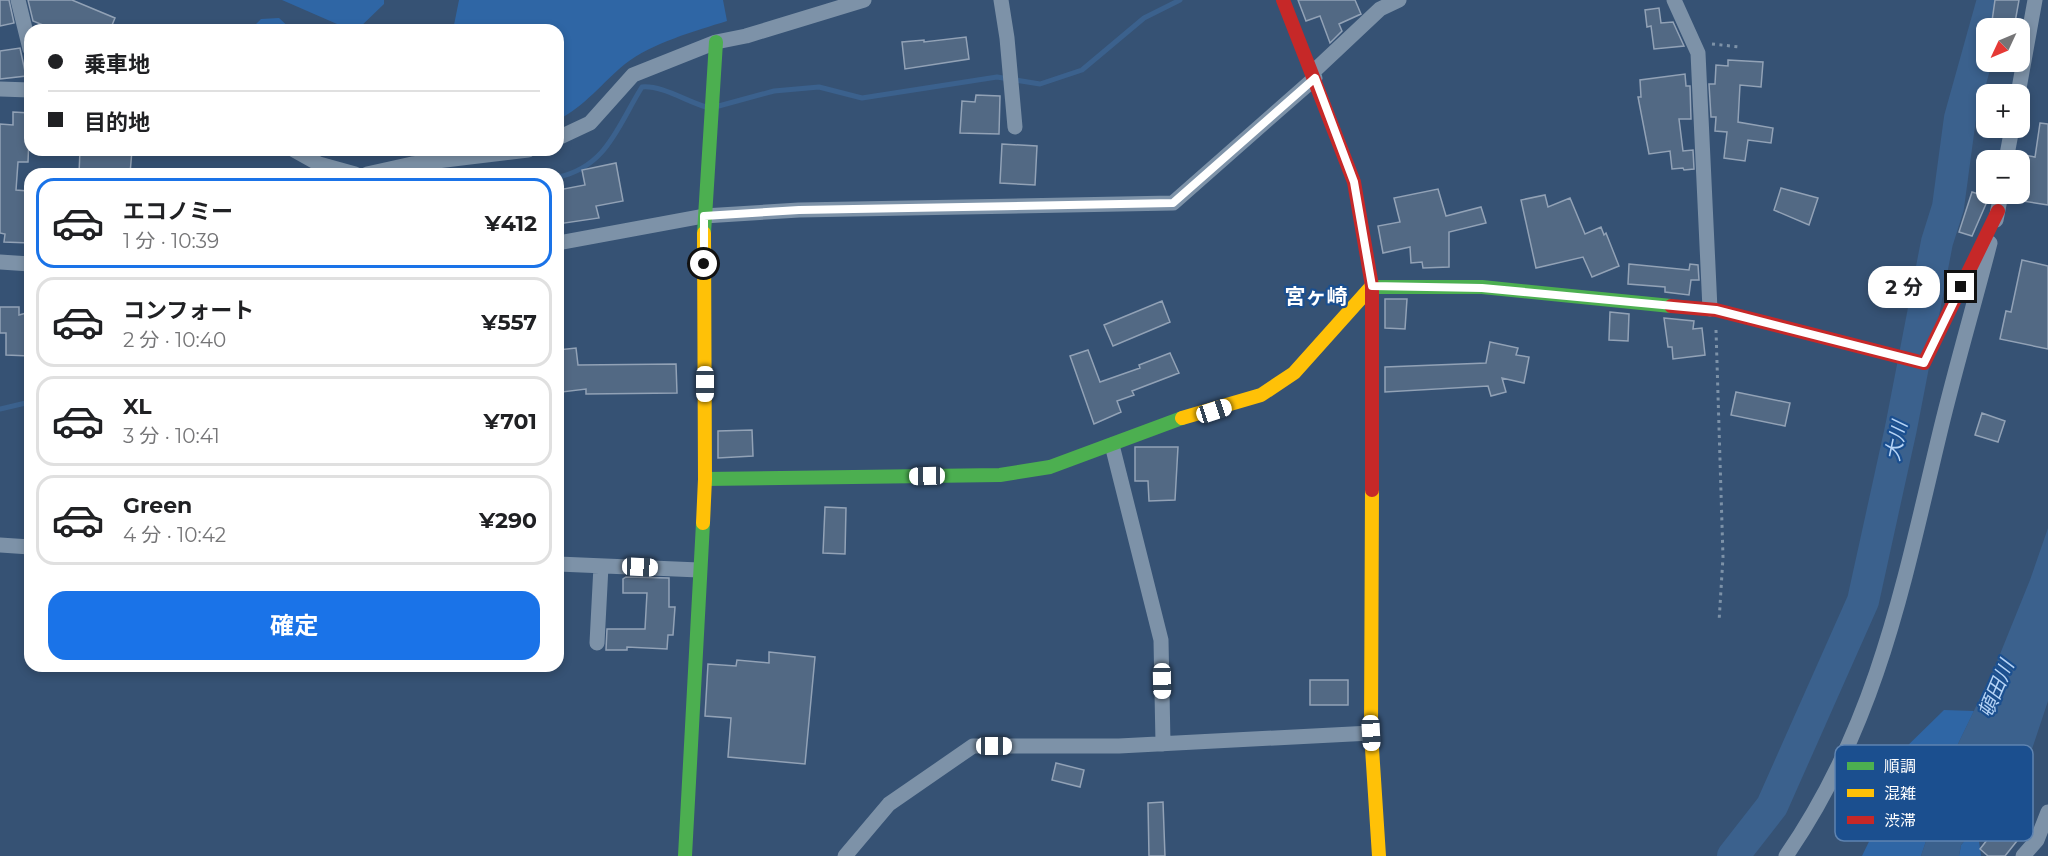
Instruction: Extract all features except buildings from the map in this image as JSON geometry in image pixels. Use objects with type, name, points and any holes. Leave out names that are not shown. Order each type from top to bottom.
[{"type":"street","points":[[18,0],[24,24]]},
{"type":"street","points":[[564,135],[590,123],[633,75],[716,42],[746,36],[864,0]]},
{"type":"street","points":[[1001,0],[1015,127]]},
{"type":"street","points":[[1283,0],[1354,182],[1372,286],[1371,733],[1379,856]]},
{"type":"street","points":[[564,242],[704,216],[799,210],[1173,203],[1314,75],[1380,9],[1399,0]]},
{"type":"street","points":[[1674,0],[1694,44],[1699,76],[1713,310]]},
{"type":"street","points":[[2020,84],[2035,0]]},
{"type":"street","points":[[685,856],[705,479],[704,216],[716,42]]},
{"type":"street","points":[[0,89],[24,90]]},
{"type":"street","points":[[305,156],[319,164],[333,168]]},
{"type":"street","points":[[394,168],[478,156]]},
{"type":"street","points":[[1849,745],[1864,712],[1895,622],[1918,535],[1941,428],[1999,204]]},
{"type":"street","points":[[705,479],[1000,476],[1050,467],[1112,445],[1159,424],[1261,395],[1294,372],[1372,286],[1482,288],[1713,310],[1924,363],[1998,211]]},
{"type":"street","points":[[0,262],[24,264]]},
{"type":"street","points":[[1112,445],[1161,640],[1163,744]]},
{"type":"street","points":[[0,545],[24,547]]},
{"type":"street","points":[[564,564],[699,570]]},
{"type":"street","points":[[597,643],[601,566]]},
{"type":"street","points":[[845,856],[889,804],[973,746],[1163,744],[1371,733]]},
{"type":"street","points":[[1786,856],[1806,828],[1835,775]]},
{"type":"street","points":[[2024,856],[2037,840],[2048,812]]},
{"type":"path","points":[[1694,44],[1740,47]]},
{"type":"path","points":[[1713,310],[1723,557],[1719,622]]},
{"type":"shaded area","points":[[282,0],[384,0],[384,4],[363,24],[337,24]]},
{"type":"shaded area","points":[[459,0],[723,0],[727,21],[674,38],[636,57],[564,116],[564,24],[454,24]]},
{"type":"shaded area","points":[[279,18],[286,24],[256,24],[261,19]]},
{"type":"shaded area","points":[[1944,710],[1974,711],[1958,745],[1908,745]]},
{"type":"shaded area","points":[[1869,841],[1926,841],[1921,856],[1862,856]]},
{"type":"shaded area","points":[[1964,841],[1979,841],[1981,856],[1959,856],[1961,845]]},
{"type":"water","name":"頓田川","points":[[2048,528],[2048,701],[2033,746],[1957,745],[1994,669]]},
{"type":"water","points":[[1926,841],[1964,841],[1959,856],[1921,856]]},
{"type":"waterway","points":[[715,107],[774,91],[819,87],[862,98],[997,77],[1040,84],[1082,70],[1144,18],[1180,0]]},
{"type":"waterway","name":"大川","points":[[1733,856],[1772,806],[1863,601],[1901,428],[1937,242],[1948,207],[1960,118],[1993,0]]},
{"type":"waterway","points":[[564,175],[575,172],[600,154],[618,130],[642,87],[657,88],[706,107]]},
{"type":"waterway","points":[[0,409],[24,403]]},
{"type":"traffic: fast","points":[[704,233],[716,42]]},
{"type":"traffic: fast","points":[[1371,287],[1482,287],[1671,306]]},
{"type":"traffic: fast","points":[[705,479],[1000,475],[1050,467],[1182,418]]},
{"type":"traffic: fast","points":[[685,856],[703,523]]},
{"type":"traffic: slow","points":[[703,523],[705,479],[704,233]]},
{"type":"traffic: slow","points":[[1182,418],[1261,395],[1294,373],[1371,287]]},
{"type":"traffic: slow","points":[[1372,490],[1371,733],[1379,856]]},
{"type":"traffic: jam","points":[[1283,0],[1354,182],[1372,286],[1372,490]]},
{"type":"traffic: jam","points":[[1671,306],[1716,310],[1924,363],[1998,211]]},
{"type":"district","name":"宮ヶ崎","points":[[1316,297]]},
{"type":"route","points":[[704,264],[704,216],[799,210],[1173,203],[1315,78],[1354,182],[1372,286],[1482,288],[1716,310],[1924,363],[1961,287]]}]
